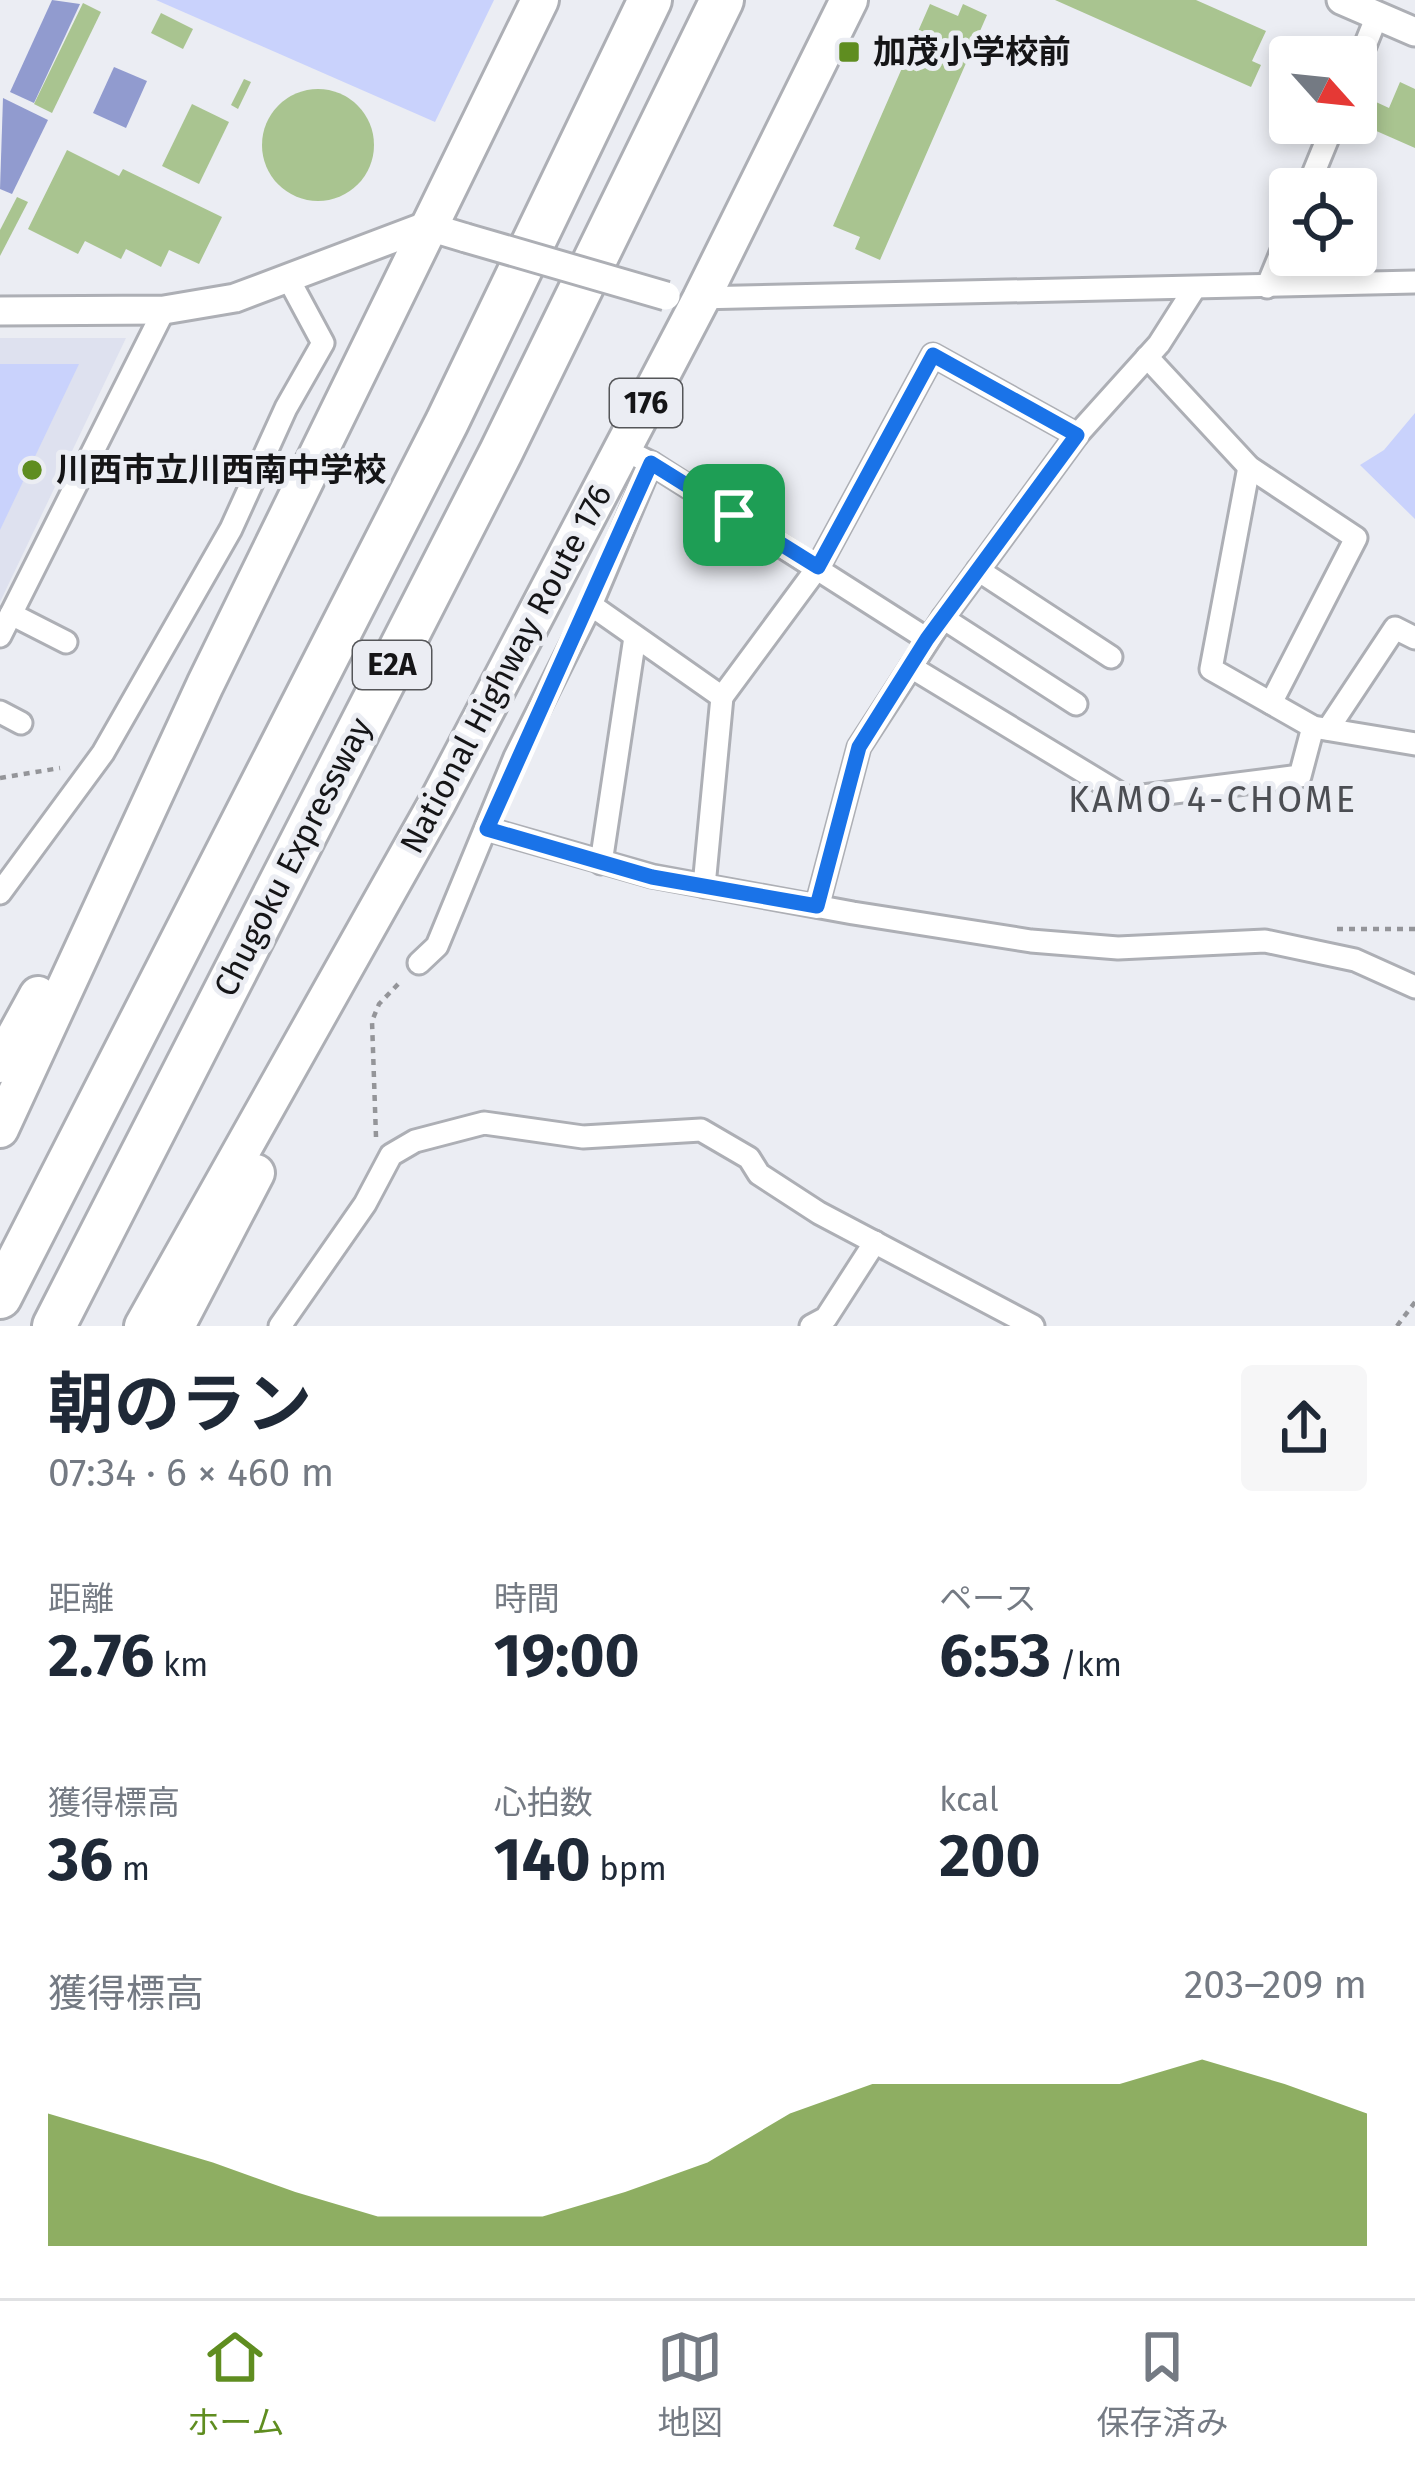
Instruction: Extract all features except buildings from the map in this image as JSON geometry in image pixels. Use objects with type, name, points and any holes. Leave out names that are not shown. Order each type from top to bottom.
[{"type":"highway","points":[[0,1129],[205,686],[539,0]]},
{"type":"highway","name":"Chugoku Expressway","points":[[0,1297],[447,422],[650,0]]},
{"type":"highway","name":"Chugoku Expressway","points":[[54,1326],[490,473],[722,0]]},
{"type":"highway","name":"National Highway Route 176","points":[[143,1326],[637,456],[683,297],[849,0]]},
{"type":"highway","points":[[0,1064],[205,686]]},
{"type":"highway","points":[[176,1326],[437,803]]},
{"type":"street","points":[[1341,0],[1415,32]]},
{"type":"street","points":[[1369,36],[1377,16]]},
{"type":"street","points":[[0,310],[164,310],[236,298],[425,226],[683,297],[1415,282]]},
{"type":"street","points":[[1267,287],[1272,276]]},
{"type":"street","points":[[0,893],[92,769],[231,529],[286,408],[323,343],[289,278]]},
{"type":"street","points":[[817,906],[859,747],[943,617],[1077,435],[1147,357],[1195,290]]},
{"type":"street","points":[[0,636],[164,310]]},
{"type":"street","points":[[704,886],[722,697],[818,567],[933,355],[1077,435]]},
{"type":"street","points":[[1147,357],[1250,467],[1355,538],[1271,703]]},
{"type":"street","points":[[419,963],[437,946],[515,757],[591,605],[637,456],[927,639]]},
{"type":"street","points":[[1250,467],[1211,669],[1321,728],[1415,744]]},
{"type":"street","points":[[978,570],[1111,657]]},
{"type":"street","points":[[591,605],[722,697]]},
{"type":"street","points":[[11,614],[66,642]]},
{"type":"street","points":[[943,617],[1076,704]]},
{"type":"street","points":[[911,667],[1127,798],[1300,776],[1321,728],[1395,628],[1415,638]]},
{"type":"street","points":[[601,863],[635,637]]},
{"type":"street","points":[[0,712],[21,723]]},
{"type":"street","points":[[487,829],[601,863],[704,886],[1031,940],[1118,948],[1265,940],[1355,960],[1415,987]]},
{"type":"street","points":[[280,1326],[391,1155],[415,1141],[484,1124],[583,1137],[701,1130],[749,1158],[759,1174],[874,1242],[934,1269],[987,1304],[1033,1326]]},
{"type":"street","points":[[376,1143],[376,1184]]},
{"type":"street","points":[[811,1326],[826,1318],[874,1242]]},
{"type":"path","points":[[0,778],[80,765],[92,769]]},
{"type":"path","points":[[376,1143],[372,1021],[379,1004],[419,963]]},
{"type":"path","points":[[1397,1326],[1415,1302]]},
{"type":"shaded area","points":[[52,0],[80,4],[34,103],[10,92]]},
{"type":"shaded area","points":[[156,0],[494,0],[435,122]]},
{"type":"shaded area","points":[[114,67],[147,81],[126,128],[93,113]]},
{"type":"shaded area","points":[[3,98],[48,120],[12,194],[0,189]]},
{"type":"shaded area","name":"川西市立川西南中学校","points":[[0,338],[126,338],[0,602]]},
{"type":"shaded area","points":[[0,364],[79,364],[0,530]]},
{"type":"shaded area","points":[[1415,413],[1415,519],[1360,465],[1384,450]]},
{"type":"place","name":"加茂小学校前","points":[[849,52]]},
{"type":"place","name":"川西市立川西南中学校","points":[[32,470]]},
{"type":"district","name":"KAMO 4-CHOME","points":[[1213,800]]},
{"type":"route","points":[[933,355],[1077,435],[927,639],[859,747],[817,906],[652,877],[487,829],[515,757],[591,605],[651,463],[734,515],[818,567],[933,355]]}]
